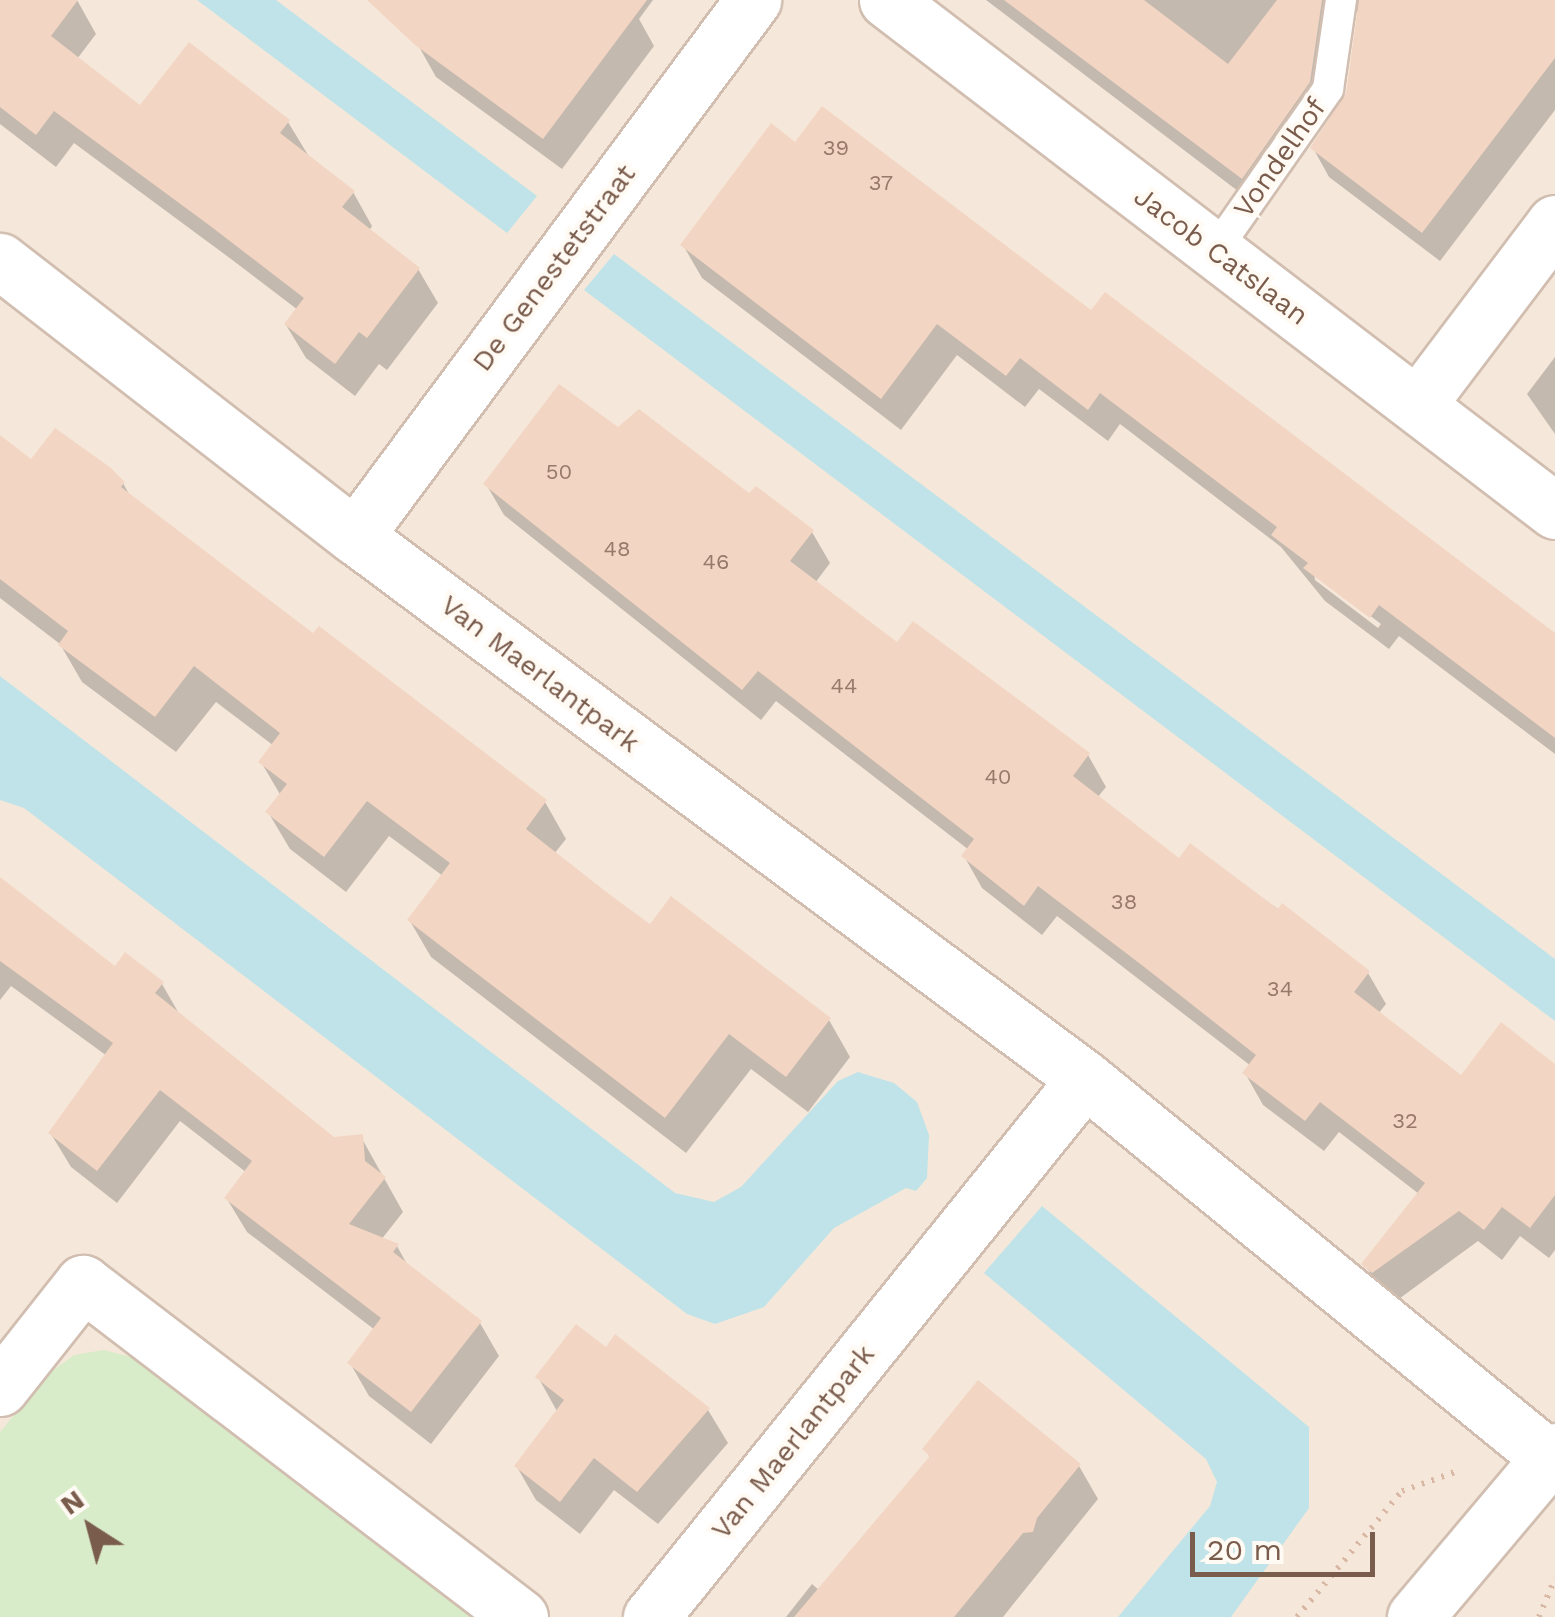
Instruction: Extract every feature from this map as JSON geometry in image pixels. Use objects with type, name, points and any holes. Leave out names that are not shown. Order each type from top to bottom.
[{"type":"street","name":"De Genestetstraat","points":[[355,536],[752,0]]},
{"type":"street","name":"Jacob Catslaan","points":[[887,0],[1555,511]]},
{"type":"street","points":[[1418,404],[1555,223]]},
{"type":"street","name":"Van Maerlantpark","points":[[0,262],[355,536],[1085,1080],[1542,1448]]},
{"type":"street","name":"Van Maerlantpark","points":[[651,1617],[1085,1080]]},
{"type":"street","points":[[0,1388],[83,1283],[520,1617]]},
{"type":"street","points":[[1414,1617],[1542,1448]]},
{"type":"lane","name":"Vondelhof","points":[[1214,252],[1328,89],[1342,0]]},
{"type":"path","points":[[1297,1617],[1402,1491],[1496,1457],[1542,1448]]},
{"type":"path","points":[[1539,1617],[1555,1578]]},
{"type":"shaded area","points":[[0,0],[1555,0],[1555,1617],[0,1617]]},
{"type":"green space","points":[[104,1350],[135,1358],[471,1617],[0,1617],[0,1432],[48,1374],[74,1355]]},
{"type":"water","points":[[197,0],[276,0],[537,196],[507,233]]},
{"type":"water","points":[[614,254],[1555,959],[1555,1021],[584,290]]},
{"type":"water","points":[[0,676],[675,1193],[714,1202],[741,1187],[838,1081],[858,1072],[894,1083],[917,1102],[929,1135],[927,1178],[916,1191],[906,1188],[834,1228],[764,1307],[715,1324],[687,1314],[24,808],[0,800]]},
{"type":"water","points":[[1042,1206],[1309,1427],[1309,1508],[1231,1617],[1118,1617],[1210,1506],[1217,1482],[1206,1459],[984,1273]]},
{"type":"building","points":[[0,0],[78,0],[51,36],[140,105],[189,42],[290,120],[280,133],[355,191],[342,207],[420,268],[367,338],[359,332],[335,364],[284,324],[304,298],[209,225],[54,111],[36,135],[0,107]]},
{"type":"building","points":[[367,0],[647,0],[543,139],[415,45]]},
{"type":"building","points":[[1004,0],[1144,0],[1228,64],[1277,0],[1322,0],[1310,82],[1242,179]]},
{"type":"building","points":[[1359,0],[1555,0],[1555,58],[1422,233],[1310,148],[1346,93]]},
{"type":"building","points":[[822,106],[1091,310],[1105,292],[1555,633],[1555,738],[1379,605],[1370,618],[1303,568],[1308,563],[1271,535],[1277,527],[1100,393],[1088,410],[1020,358],[1006,376],[937,324],[881,399],[680,245],[771,123],[795,142]]},
{"type":"building","points":[[559,384],[618,427],[639,409],[749,493],[756,486],[814,530],[790,561],[897,642],[913,621],[1090,753],[1073,776],[1179,858],[1190,843],[1278,909],[1282,903],[1370,971],[1354,992],[1461,1075],[1501,1022],[1555,1064],[1555,1195],[1530,1228],[1502,1207],[1484,1230],[1459,1211],[1372,1273],[1361,1264],[1425,1183],[1320,1102],[1305,1121],[1242,1073],[1256,1055],[1143,966],[1038,886],[1024,906],[961,856],[974,839],[758,671],[742,690],[483,484]]},
{"type":"building","points":[[55,428],[111,468],[125,482],[121,487],[313,633],[319,626],[547,800],[526,829],[609,894],[650,924],[671,896],[831,1018],[786,1077],[729,1034],[665,1118],[407,920],[450,863],[367,801],[324,857],[265,812],[287,784],[258,762],[280,733],[194,666],[155,717],[58,645],[68,631],[0,579],[0,435],[31,459]]},
{"type":"building","points":[[0,877],[115,966],[125,952],[164,982],[155,993],[334,1137],[363,1134],[365,1161],[386,1177],[349,1224],[399,1244],[393,1252],[482,1321],[411,1412],[347,1363],[381,1318],[224,1198],[252,1161],[160,1090],[97,1171],[48,1133],[113,1043],[0,961]]},
{"type":"building","points":[[576,1324],[606,1347],[615,1334],[710,1408],[637,1492],[594,1458],[560,1502],[514,1466],[564,1400],[535,1377]]},
{"type":"building","points":[[978,1380],[1081,1464],[1037,1518],[1033,1532],[1023,1533],[954,1617],[794,1617],[930,1456],[922,1449]]}]
